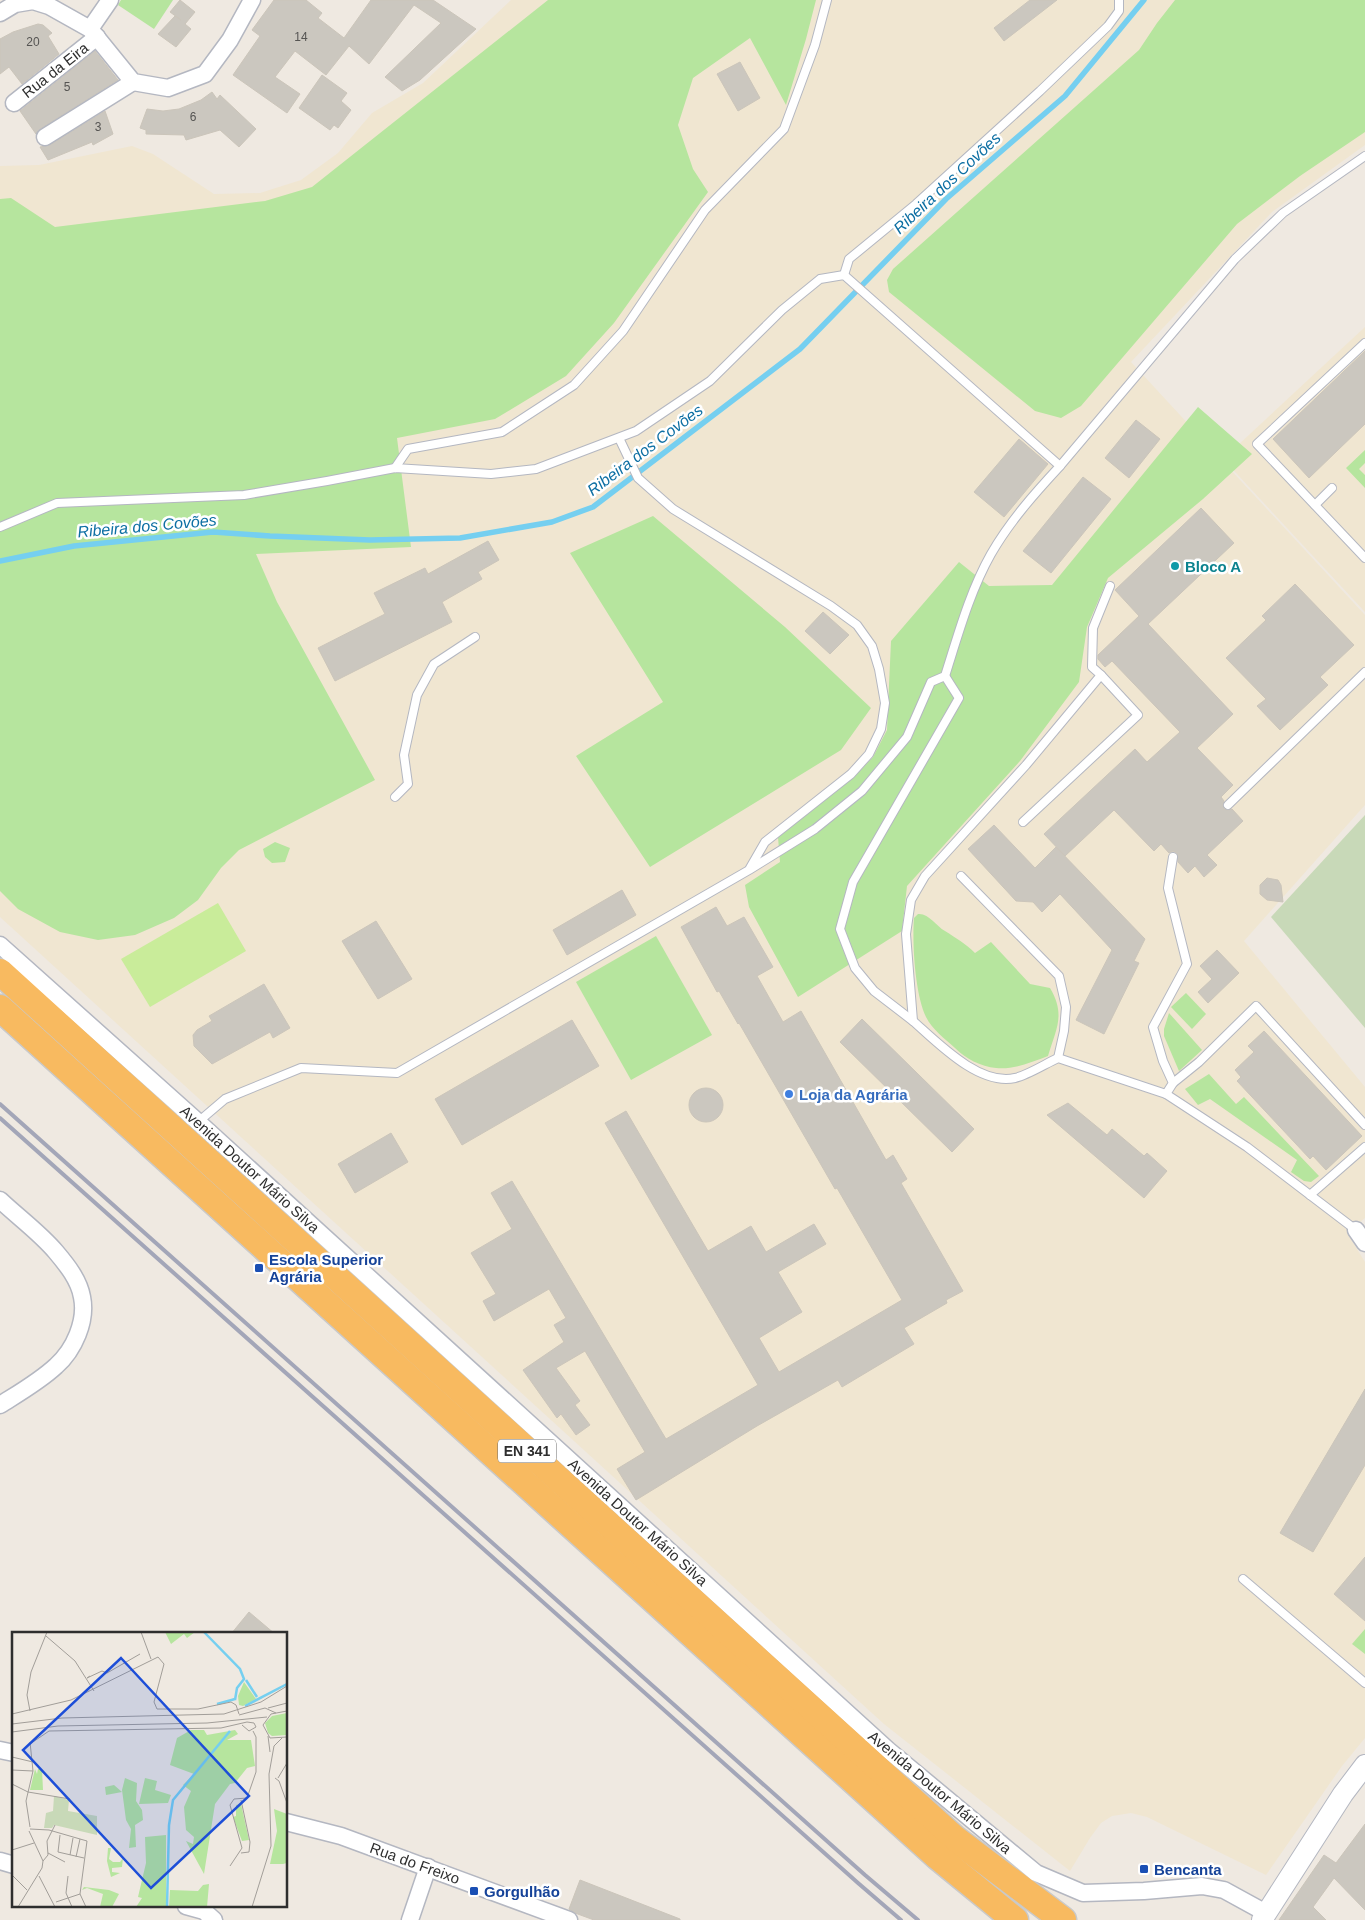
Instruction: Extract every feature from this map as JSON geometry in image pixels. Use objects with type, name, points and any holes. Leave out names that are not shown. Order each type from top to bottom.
[{"type":"highway","name":"EN 341","points":[[0,972],[954,1838],[1063,1920]]},
{"type":"highway","name":"EN 341","points":[[0,1008],[930,1850],[1015,1920]]},
{"type":"street","name":"Rua da Eira","points":[[14,103],[94,33],[110,0]]},
{"type":"street","points":[[45,137],[133,82],[168,88],[205,74],[230,40],[252,0]]},
{"type":"street","points":[[0,13],[15,4],[32,1],[50,6],[94,33],[133,82]]},
{"type":"street","name":"Avenida Doutor Mário Silva","points":[[0,945],[198,1122],[888,1750],[1036,1873],[1083,1893],[1144,1891],[1202,1886],[1224,1890],[1264,1917]]},
{"type":"street","points":[[0,1200],[56,1251],[76,1278],[82,1298],[81,1326],[72,1346],[58,1366],[25,1390],[0,1405]]},
{"type":"street","points":[[1264,1917],[1343,1794],[1365,1765]]},
{"type":"street","name":"Rua do Freixo","points":[[288,1823],[341,1836],[569,1920]]},
{"type":"street","points":[[410,1920],[428,1867]]},
{"type":"street","points":[[193,1908],[204,1911],[214,1920]]},
{"type":"lane","points":[[395,468],[408,449],[502,432],[574,385],[623,331],[706,210],[784,129],[815,45],[827,0]]},
{"type":"lane","points":[[844,274],[849,259],[1040,92],[1108,26],[1120,11],[1119,0]]},
{"type":"lane","points":[[198,1122],[225,1099],[301,1068],[398,1073],[750,870],[815,829],[862,791],[907,736],[931,682],[944,676],[967,609],[991,554],[1012,522],[1235,259],[1283,213],[1365,156]]},
{"type":"lane","points":[[0,527],[57,503],[244,495],[327,482],[395,468],[491,474],[536,469],[636,431],[710,381],[782,310],[820,279],[844,274]]},
{"type":"lane","points":[[844,274],[1060,466]]},
{"type":"lane","points":[[1365,343],[1257,444],[1365,558]]},
{"type":"lane","points":[[619,438],[638,478],[673,509],[831,606],[857,625],[872,646],[879,669],[885,703],[881,729],[869,754],[851,774],[765,842],[750,870]]},
{"type":"lane","points":[[1315,505],[1332,488]]},
{"type":"lane","points":[[1023,822],[1138,715],[1092,667],[1093,628],[1110,586]]},
{"type":"lane","points":[[396,797],[408,784],[404,755],[417,695],[434,664],[475,637]]},
{"type":"lane","points":[[1228,805],[1365,672]]},
{"type":"lane","points":[[913,1022],[906,934],[911,900],[925,876],[1026,765],[1101,675]]},
{"type":"lane","points":[[944,676],[959,698],[853,882],[840,929],[855,968],[874,991],[966,1067],[998,1078],[1015,1078],[1058,1058],[1166,1094],[1247,1147],[1360,1236]]},
{"type":"lane","points":[[1173,857],[1168,888],[1187,964],[1153,1027],[1163,1061],[1173,1083]]},
{"type":"lane","points":[[961,876],[1059,976],[1066,1007],[1064,1031],[1058,1058]]},
{"type":"lane","points":[[1166,1094],[1173,1083],[1199,1062],[1256,1006],[1365,1125]]},
{"type":"lane","points":[[1310,1195],[1365,1147]]},
{"type":"lane","points":[[1243,1580],[1365,1683]]},
{"type":"shaded area","points":[[511,0],[1365,0],[1365,145],[1272,212],[1131,362],[1365,615],[1365,805],[1244,941],[1365,1087],[1365,1218],[1347,1233],[1365,1262],[1365,1738],[1342,1766],[1266,1875],[1147,1817],[1131,1813],[1112,1816],[1101,1823],[1070,1871],[884,1724],[0,917],[0,166],[39,165],[132,146],[153,154],[214,194],[260,193],[301,180],[338,153],[372,113],[423,83]]},
{"type":"shaded area","points":[[1365,327],[1365,612],[1223,459]]},
{"type":"green space","points":[[121,0],[173,0],[154,29],[118,5]]},
{"type":"green space","points":[[548,0],[816,0],[786,105],[750,38],[693,78],[678,125],[693,169],[708,192],[614,323],[566,376],[495,419],[397,438],[411,547],[256,554],[277,602],[375,780],[239,850],[221,868],[198,900],[174,918],[135,935],[98,940],[60,932],[18,909],[0,891],[0,199],[11,198],[55,227],[265,201],[312,187]]},
{"type":"green space","points":[[1175,0],[1365,0],[1365,132],[1300,176],[1237,224],[1081,406],[1061,418],[1035,411],[889,292],[887,280],[893,269],[1139,50]]},
{"type":"green space","points":[[1198,407],[1252,454],[1203,499],[1108,578],[1087,627],[1079,682],[1020,761],[907,886],[902,931],[798,997],[749,907],[745,885],[780,862],[778,837],[854,777],[873,757],[887,730],[891,641],[959,562],[989,586],[1052,585]]},
{"type":"green space","points":[[1365,450],[1365,463],[1359,469],[1365,475],[1365,488],[1346,468]]},
{"type":"green space","points":[[653,516],[785,627],[871,708],[841,750],[650,867],[576,756],[663,702],[570,553]]},
{"type":"green space","points":[[1365,815],[1365,1028],[1271,917]]},
{"type":"green space","points":[[275,842],[290,848],[285,862],[272,863],[265,857],[263,849]]},
{"type":"green space","points":[[218,903],[246,951],[150,1007],[121,959]]},
{"type":"green space","points":[[918,914],[929,918],[975,953],[991,942],[1030,984],[1050,988],[1058,1006],[1059,1014],[1048,1056],[1016,1067],[990,1067],[979,1064],[964,1055],[935,1030],[922,1007],[917,982],[913,929],[914,918]]},
{"type":"green space","points":[[656,936],[712,1035],[631,1080],[576,982]]},
{"type":"green space","points":[[1186,993],[1206,1014],[1192,1029],[1171,1007]]},
{"type":"green space","points":[[1169,1013],[1202,1050],[1179,1071],[1164,1036]]},
{"type":"green space","points":[[1209,1074],[1236,1104],[1244,1097],[1319,1176],[1311,1182],[1304,1181],[1291,1172],[1297,1160],[1210,1099],[1198,1105],[1185,1089]]},
{"type":"green space","points":[[1365,1629],[1365,1654],[1352,1644]]},
{"type":"building","points":[[180,0],[195,12],[185,24],[191,29],[176,47],[158,34],[175,16],[181,20],[170,12]]},
{"type":"building","points":[[274,0],[306,0],[322,13],[318,18],[344,38],[371,0],[433,0],[476,29],[420,80],[402,91],[385,77],[441,23],[414,5],[369,64],[349,46],[326,75],[295,51],[275,77],[300,94],[287,113],[233,75],[260,36],[252,30]]},
{"type":"building","points":[[1030,0],[1057,0],[1004,41],[994,28]]},
{"type":"building","points":[[38,24],[43,25],[52,33],[48,36],[59,54],[22,84],[9,67],[0,74],[0,39],[13,32]]},
{"type":"building","points":[[95,51],[118,80],[40,129],[36,134],[20,111]]},
{"type":"building","points":[[740,62],[760,98],[738,111],[717,74]]},
{"type":"building","points":[[322,75],[347,93],[341,101],[351,110],[338,128],[334,125],[330,130],[299,108]]},
{"type":"building","points":[[212,92],[217,99],[220,95],[256,129],[239,147],[220,130],[186,140],[184,135],[146,134],[146,130],[140,128],[147,109],[163,111],[179,109],[201,100]]},
{"type":"building","points":[[105,111],[113,134],[93,145],[92,142],[48,160],[40,147],[50,145]]},
{"type":"building","points":[[1365,351],[1365,424],[1309,478],[1273,439]]},
{"type":"building","points":[[1136,420],[1160,439],[1129,478],[1105,458]]},
{"type":"building","points":[[1019,439],[1048,464],[1004,517],[974,492]]},
{"type":"building","points":[[1083,477],[1111,499],[1051,573],[1023,551]]},
{"type":"building","points":[[1201,508],[1234,543],[1148,624],[1233,714],[1197,748],[1233,785],[1221,797],[1224,801],[1224,809],[1232,809],[1243,821],[1207,855],[1217,865],[1204,877],[1195,866],[1188,873],[1178,862],[1177,853],[1173,851],[1169,853],[1161,844],[1154,851],[1114,810],[1065,856],[1044,834],[1135,749],[1147,762],[1180,732],[1112,661],[1105,667],[1098,659],[1098,655],[1139,616],[1115,590]]},
{"type":"building","points":[[488,541],[499,560],[478,572],[482,579],[442,602],[452,622],[335,681],[318,648],[385,614],[374,593],[425,568],[428,574]]},
{"type":"building","points":[[1295,584],[1354,645],[1320,677],[1328,685],[1280,730],[1257,706],[1266,699],[1226,658],[1266,620],[1262,616]]},
{"type":"building","points":[[823,612],[849,635],[830,654],[805,631]]},
{"type":"building","points":[[994,825],[1035,868],[1056,847],[1145,939],[1134,961],[1139,963],[1104,1034],[1076,1020],[1112,950],[1060,894],[1042,912],[1033,902],[1016,901],[968,849]]},
{"type":"building","points":[[1267,878],[1278,880],[1281,885],[1283,902],[1267,900],[1260,894],[1260,885]]},
{"type":"building","points":[[622,890],[636,915],[567,955],[553,930]]},
{"type":"building","points":[[716,907],[727,926],[744,917],[773,967],[757,976],[783,1022],[801,1011],[886,1160],[893,1155],[907,1179],[901,1183],[963,1291],[946,1300],[947,1303],[904,1328],[914,1344],[842,1387],[838,1380],[757,1426],[636,1500],[617,1469],[645,1452],[585,1351],[556,1368],[580,1401],[575,1405],[590,1425],[576,1435],[561,1414],[557,1418],[523,1370],[564,1342],[554,1325],[566,1318],[549,1289],[494,1321],[483,1301],[496,1294],[471,1253],[512,1229],[491,1193],[512,1181],[666,1439],[758,1385],[605,1123],[626,1111],[708,1251],[751,1226],[766,1252],[814,1224],[826,1244],[778,1272],[802,1312],[759,1338],[779,1372],[902,1300],[739,1023],[719,991],[717,992],[681,927]]},
{"type":"building","points":[[376,921],[412,979],[378,999],[342,941]]},
{"type":"building","points":[[1217,950],[1239,973],[1208,1003],[1198,992],[1212,979],[1200,966]]},
{"type":"building","points":[[264,984],[290,1028],[273,1038],[270,1032],[212,1064],[194,1046],[193,1035],[197,1030],[212,1021],[209,1016]]},
{"type":"building","points":[[862,1019],[974,1129],[952,1152],[840,1042]]},
{"type":"building","points":[[572,1020],[599,1066],[462,1145],[435,1099]]},
{"type":"building","points":[[1264,1031],[1362,1136],[1326,1170],[1313,1156],[1310,1159],[1237,1081],[1241,1077],[1235,1070],[1254,1052],[1248,1046]]},
{"type":"building","points":[[706,1088],[713,1089],[718,1093],[722,1098],[722,1112],[718,1117],[713,1121],[706,1122],[699,1121],[694,1117],[690,1112],[689,1105],[690,1098],[694,1093],[699,1089]]},
{"type":"building","points":[[1068,1103],[1107,1135],[1112,1129],[1144,1156],[1147,1153],[1167,1171],[1144,1198],[1047,1115]]},
{"type":"building","points":[[391,1133],[408,1162],[355,1193],[338,1164]]},
{"type":"building","points":[[1365,1389],[1365,1465],[1313,1552],[1280,1533]]},
{"type":"building","points":[[1365,1557],[1365,1621],[1334,1594]]},
{"type":"building","points":[[249,1612],[273,1632],[233,1632]]},
{"type":"building","points":[[1365,1824],[1365,1910],[1334,1878],[1313,1907],[1326,1920],[1279,1920],[1324,1855],[1336,1863]]},
{"type":"building","points":[[580,1880],[680,1920],[594,1920],[575,1913],[569,1909]]},
{"type":"waterway","name":"Ribeira dos Covões","points":[[0,561],[74,546],[213,532],[370,540],[460,538],[552,522],[593,507],[800,349],[946,199],[1065,96],[1144,0]]},
{"type":"railway","points":[[0,1104],[865,1875],[918,1920]]},
{"type":"railway","points":[[0,1118],[901,1920]]},
{"type":"place","name":"Bloco A","points":[[1175,566]]},
{"type":"place","name":"Loja da Agrária","points":[[789,1094]]},
{"type":"place","name":"Escola Superior Agrária","points":[[259,1268]]},
{"type":"place","name":"Bencanta","points":[[1144,1869]]},
{"type":"place","name":"Gorgulhão","points":[[474,1891]]}]
